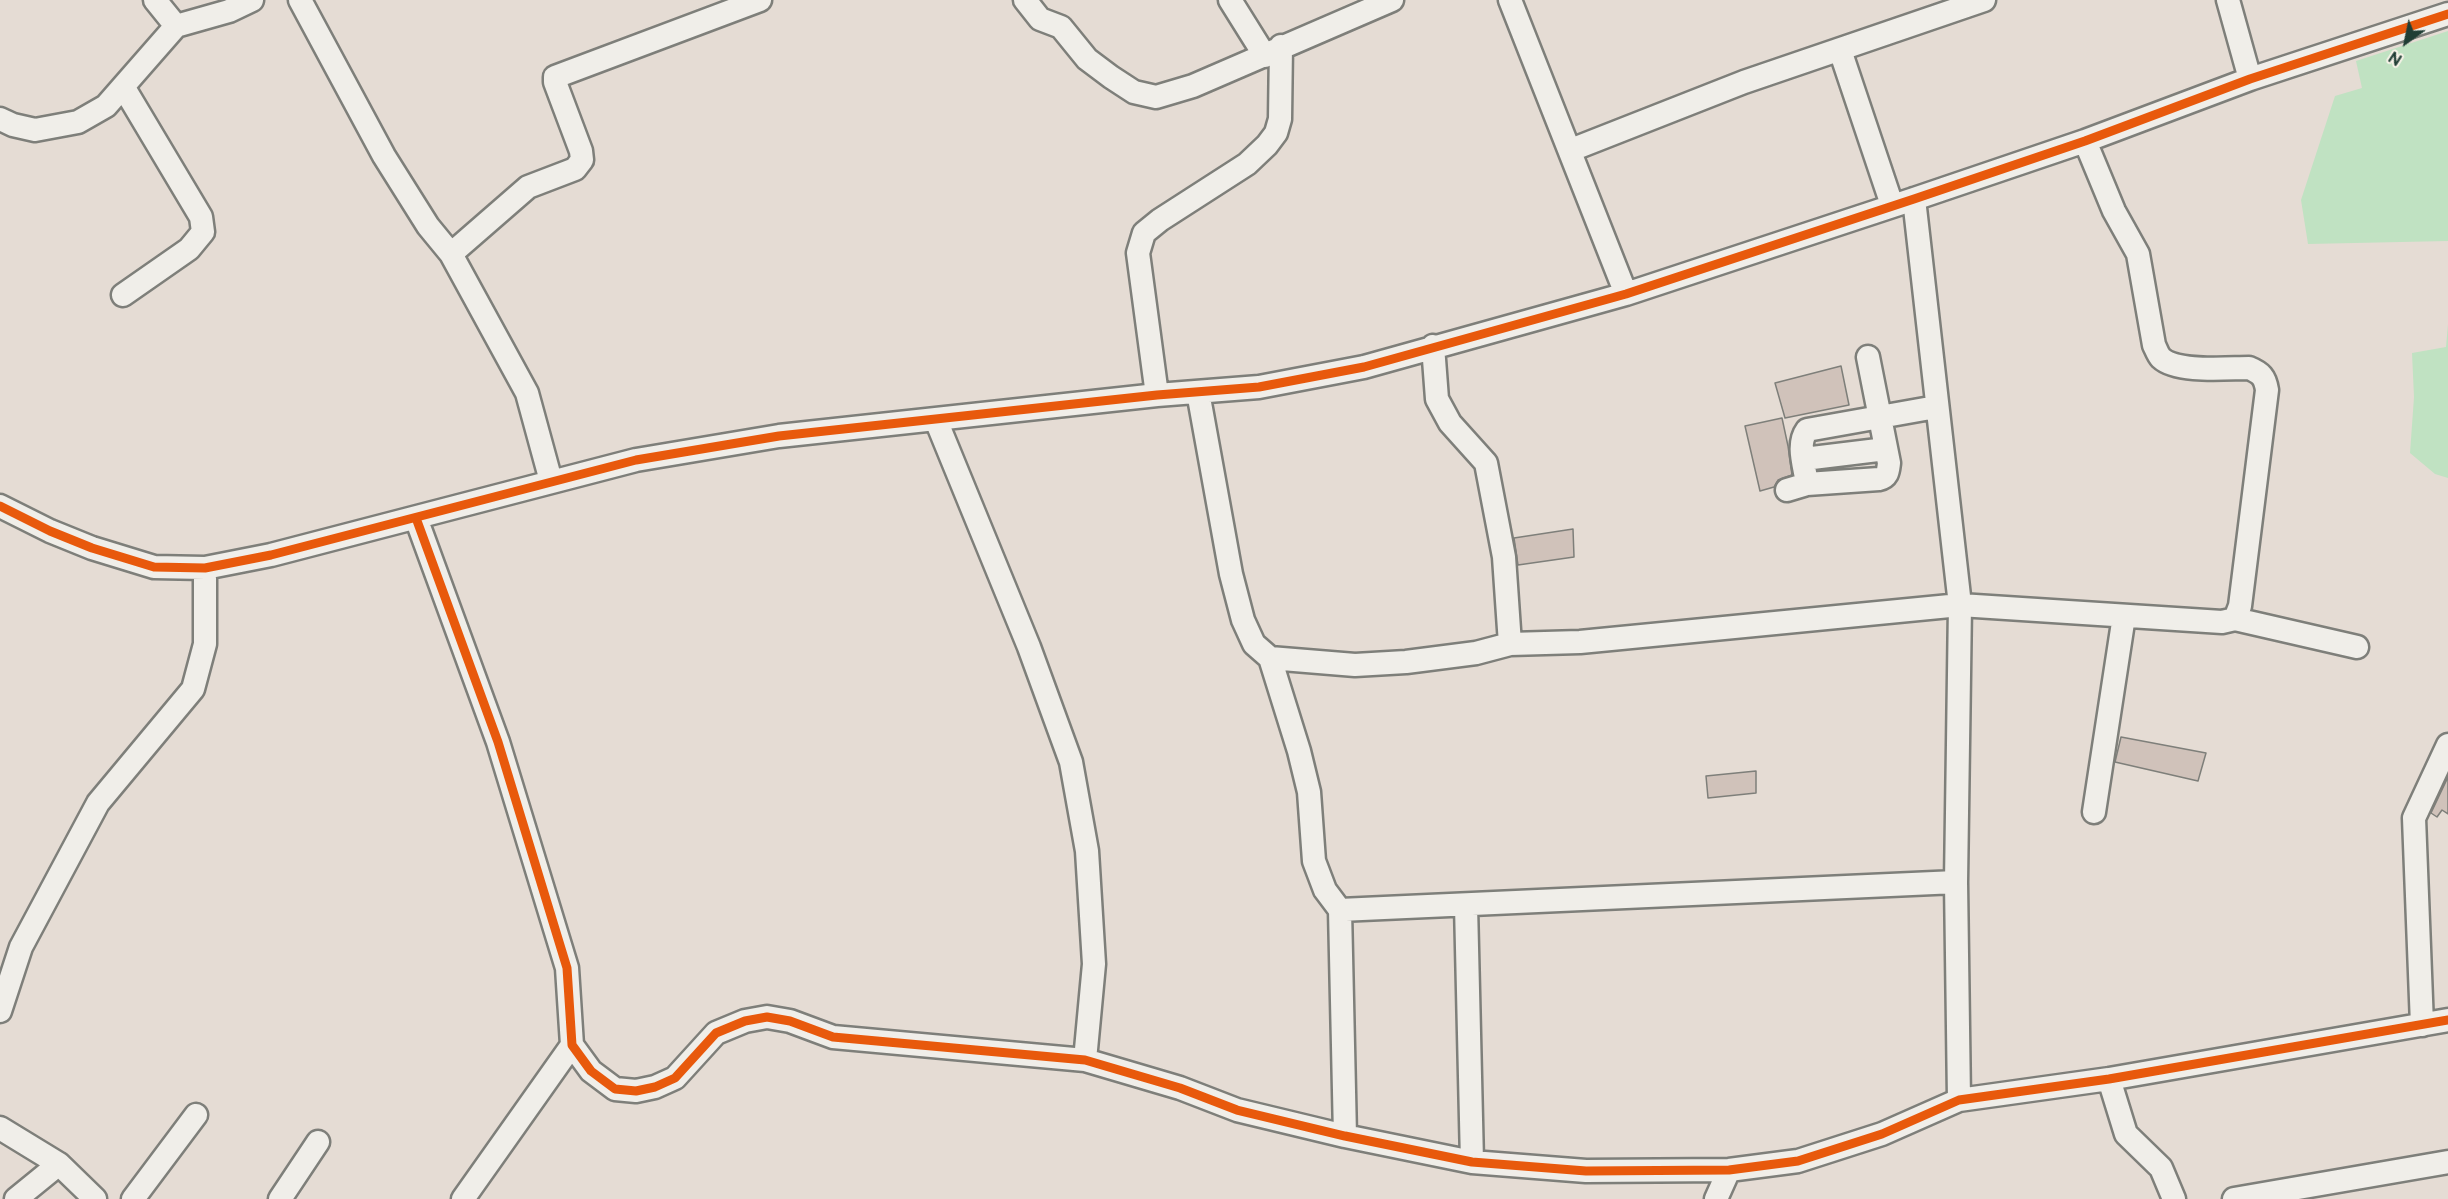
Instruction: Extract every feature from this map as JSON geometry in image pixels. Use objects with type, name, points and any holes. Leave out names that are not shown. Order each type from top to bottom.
[{"type":"street","points":[[155,0],[176,26]]},
{"type":"street","points":[[0,119],[13,125],[35,130],[78,122],[106,106],[176,26],[228,11],[252,0]]},
{"type":"street","points":[[300,0],[384,156],[428,226],[452,254],[527,393],[551,481]]},
{"type":"street","points":[[452,254],[528,187],[575,169],[582,160],[555,77],[760,0]]},
{"type":"street","points":[[1025,0],[1040,18],[1061,27],[1087,59],[1134,92],[1156,97],[1193,86],[1386,1]]},
{"type":"street","points":[[1157,395],[1138,254],[1144,233],[1160,220],[1247,164],[1267,145],[1280,119],[1273,51],[1230,0]]},
{"type":"street","points":[[1510,0],[1626,294]]},
{"type":"street","points":[[1571,150],[1744,82],[1984,0]]},
{"type":"street","points":[[2228,0],[2250,80]]},
{"type":"street","points":[[0,506],[50,531],[102,552],[154,567],[205,568],[272,555],[636,460],[779,436],[1157,395],[1259,387],[1352,369],[1626,294],[1914,199],[2085,141],[2439,10]]},
{"type":"street","points":[[1840,50],[1892,206]]},
{"type":"street","points":[[123,88],[201,217],[203,231],[189,249],[123,295]]},
{"type":"street","points":[[2085,141],[2114,211],[2138,254],[2154,345],[2160,357],[2171,364],[2187,367],[2249,368],[2259,372],[2265,379],[2267,390],[2240,606],[2235,618]]},
{"type":"street","points":[[1914,199],[1960,606],[1956,882],[1959,1100]]},
{"type":"street","points":[[1433,346],[1437,399],[1450,423],[1486,463],[1504,557],[1510,644]]},
{"type":"street","points":[[1868,357],[1880,417],[1886,449],[1888,473],[1884,478],[1797,487],[1804,459],[1802,441],[1807,430],[1880,417],[1936,407]]},
{"type":"street","points":[[1198,392],[1231,574],[1240,609],[1254,644],[1270,658],[1299,751],[1309,792],[1314,861],[1325,890],[1340,910],[1345,1136]]},
{"type":"street","points":[[936,420],[1029,647],[1071,762],[1087,851],[1094,964],[1085,1060]]},
{"type":"street","points":[[1804,459],[1886,449]]},
{"type":"street","points":[[416,518],[498,742],[567,968],[572,1045],[591,1071],[615,1089],[636,1092],[675,1078],[716,1033],[745,1021],[768,1017],[790,1021],[833,1037],[1085,1060],[1180,1088],[1238,1110],[1345,1136],[1472,1162],[1586,1171],[1729,1170],[1798,1161],[1882,1134],[1959,1100],[2109,1079],[2448,1020]]},
{"type":"street","points":[[0,1011],[21,947],[98,803],[193,689],[205,644],[205,568]]},
{"type":"street","points":[[1270,658],[1355,665],[1445,658],[1510,644],[1580,642],[1960,606],[2222,622],[2235,618],[2357,647]]},
{"type":"street","points":[[2094,812],[2124,616]]},
{"type":"street","points":[[2422,1024],[2414,818],[2448,745]]},
{"type":"street","points":[[1340,910],[1956,882]]},
{"type":"street","points":[[1466,905],[1472,1162]]},
{"type":"street","points":[[463,1199],[572,1045]]},
{"type":"street","points":[[2109,1079],[2120,1121],[2126,1134],[2161,1168],[2174,1199]]},
{"type":"street","points":[[133,1199],[196,1115]]},
{"type":"street","points":[[0,1128],[59,1164],[95,1199]]},
{"type":"street","points":[[280,1199],[318,1142]]},
{"type":"street","points":[[2234,1199],[2448,1162]]},
{"type":"street","points":[[16,1199],[59,1164]]},
{"type":"street","points":[[1716,1199],[1729,1170]]},
{"type":"green space","points":[[2448,31],[2448,241],[2308,244],[2301,200],[2335,96],[2362,88],[2356,61]]},
{"type":"green space","points":[[2448,324],[2448,478],[2435,474],[2410,453],[2414,397],[2412,353],[2446,347]]},
{"type":"building","points":[[1841,366],[1849,405],[1785,418],[1775,383]]},
{"type":"building","points":[[1782,418],[1792,475],[1778,480],[1774,487],[1760,491],[1745,426]]},
{"type":"building","points":[[1573,529],[1574,557],[1518,565],[1514,538]]},
{"type":"building","points":[[2121,737],[2206,753],[2198,781],[2115,762]]},
{"type":"building","points":[[1756,771],[1756,793],[1708,798],[1706,776]]},
{"type":"building","points":[[2448,777],[2448,814],[2442,810],[2437,817],[2431,813]]},
{"type":"cycle path","points":[[0,506],[50,531],[92,548],[154,567],[205,568],[271,555],[636,460],[779,436],[1157,395],[1259,387],[1364,367],[1626,294],[2085,141],[2250,79],[2448,14]]},
{"type":"cycle path","points":[[416,518],[498,742],[567,968],[572,1045],[591,1071],[615,1089],[636,1091],[655,1087],[675,1078],[716,1033],[745,1021],[767,1017],[790,1021],[833,1037],[1085,1060],[1180,1088],[1237,1110],[1345,1136],[1472,1162],[1586,1171],[1729,1170],[1798,1161],[1882,1134],[1959,1100],[2109,1079],[2448,1020]]}]
